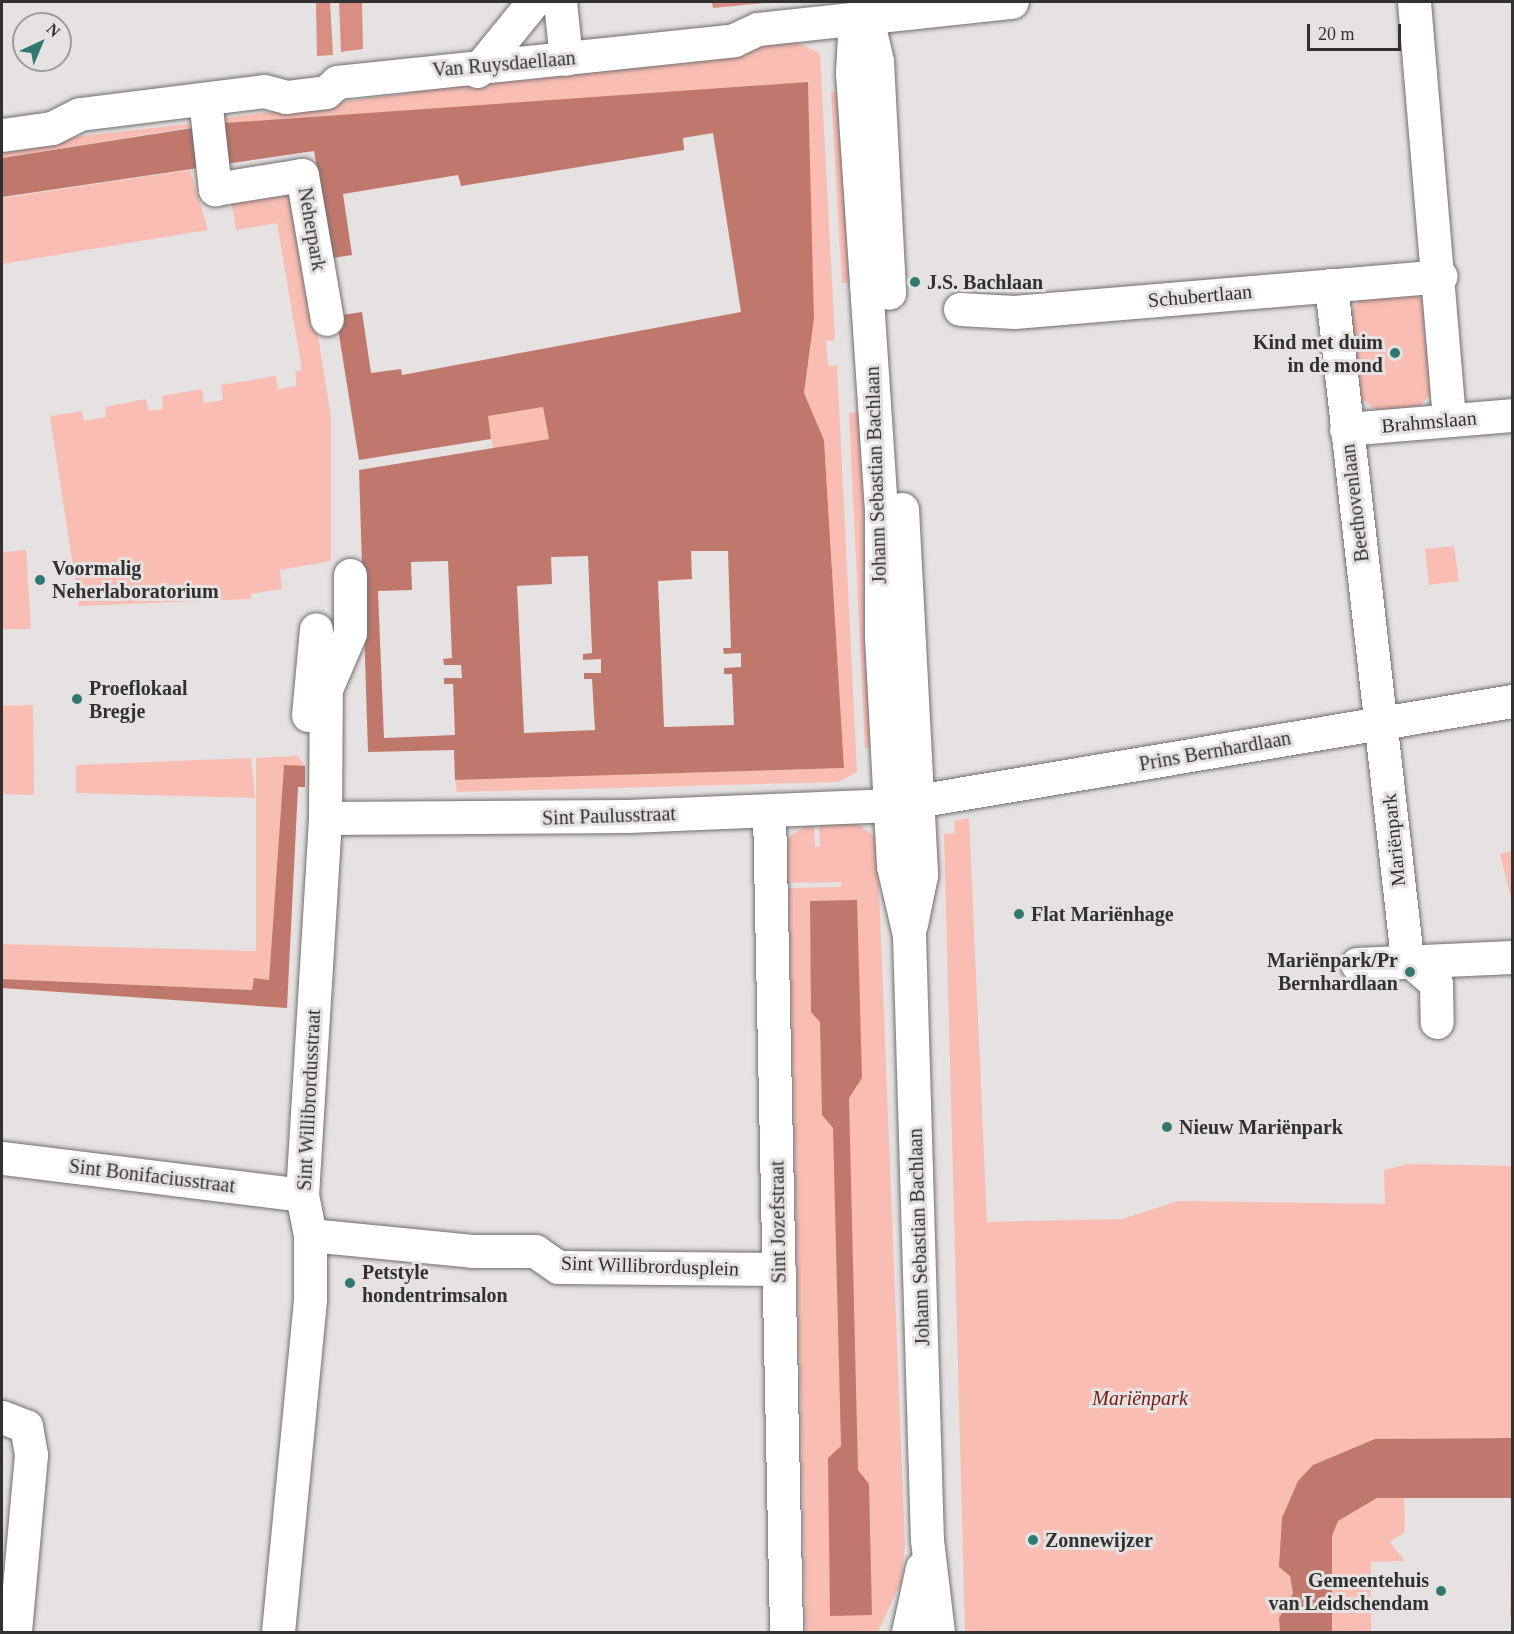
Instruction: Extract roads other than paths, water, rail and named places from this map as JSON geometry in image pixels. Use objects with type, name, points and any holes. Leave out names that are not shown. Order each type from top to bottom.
[{"type":"street","points":[[477,70],[532,2]]},
{"type":"street","points":[[560,2],[566,59]]},
{"type":"street","name":"Van Ruysdaellaan","points":[[2,135],[52,128],[80,114],[206,112],[264,91],[286,97],[326,92],[338,82],[440,69],[477,70],[734,40],[758,29],[864,9],[906,12],[1012,2]]},
{"type":"street","points":[[1414,2],[1440,276],[1449,420]]},
{"type":"street","name":"Johann Sebastian Bachlaan","points":[[864,9],[854,35],[852,73],[881,513],[881,637],[905,803],[893,866],[909,935],[927,1540],[938,1632]]},
{"type":"street","name":"Neherpark","points":[[206,112],[215,189],[302,175],[327,319]]},
{"type":"street","name":"Schubertlaan","points":[[960,309],[1014,312],[1440,276]]},
{"type":"street","name":"Beethovenlaan","points":[[1332,285],[1346,429],[1381,722]]},
{"type":"street","name":"Brahmslaan","points":[[1346,429],[1512,415]]},
{"type":"street","points":[[325,818],[327,688],[350,633],[350,575]]},
{"type":"street","points":[[316,629],[307,712],[327,753]]},
{"type":"street","name":"Prins Bernhardlaan","points":[[905,803],[1512,700]]},
{"type":"street","name":"Mariënpark","points":[[1381,722],[1407,958]]},
{"type":"street","name":"Sint Paulusstraat","points":[[325,818],[769,811],[905,803]]},
{"type":"street","name":"Sint Jozefstraat","points":[[769,811],[786,1632]]},
{"type":"street","name":"Sint Willibrordusstraat","points":[[278,1632],[310,1299],[310,1235],[302,1195],[325,818]]},
{"type":"street","points":[[1357,964],[1407,958],[1512,957]]},
{"type":"street","points":[[1407,958],[1436,983],[1437,1022]]},
{"type":"street","name":"Sint Bonifaciusstraat","points":[[2,1158],[302,1195]]},
{"type":"street","name":"Sint Willibrordusplein","points":[[310,1235],[472,1251],[535,1251],[558,1267],[779,1269]]},
{"type":"street","points":[[2,1417],[26,1426],[31,1455],[15,1632]]},
{"type":"street","name":"Johann Sebastian Bachlaan","points":[[908,1632],[927,1540]]},
{"type":"place","name":"J.S. Bachlaan","points":[[915,282]]},
{"type":"place","name":"Kind met duim in de mond","points":[[1395,353]]},
{"type":"place","name":"Voormalig Neherlaboratorium","points":[[40,580]]},
{"type":"place","name":"Proeflokaal Bregje","points":[[77,699]]},
{"type":"place","name":"Flat Mariënhage","points":[[1019,914]]},
{"type":"place","name":"Mariënpark/Pr Bernhardlaan","points":[[1410,972]]},
{"type":"place","name":"Nieuw Mariënpark","points":[[1167,1127]]},
{"type":"place","name":"Petstyle hondentrimsalon","points":[[350,1283]]},
{"type":"place","name":"Zonnewijzer","points":[[1033,1540]]},
{"type":"place","name":"Gemeentehuis van Leidschendam","points":[[1441,1591]]}]
